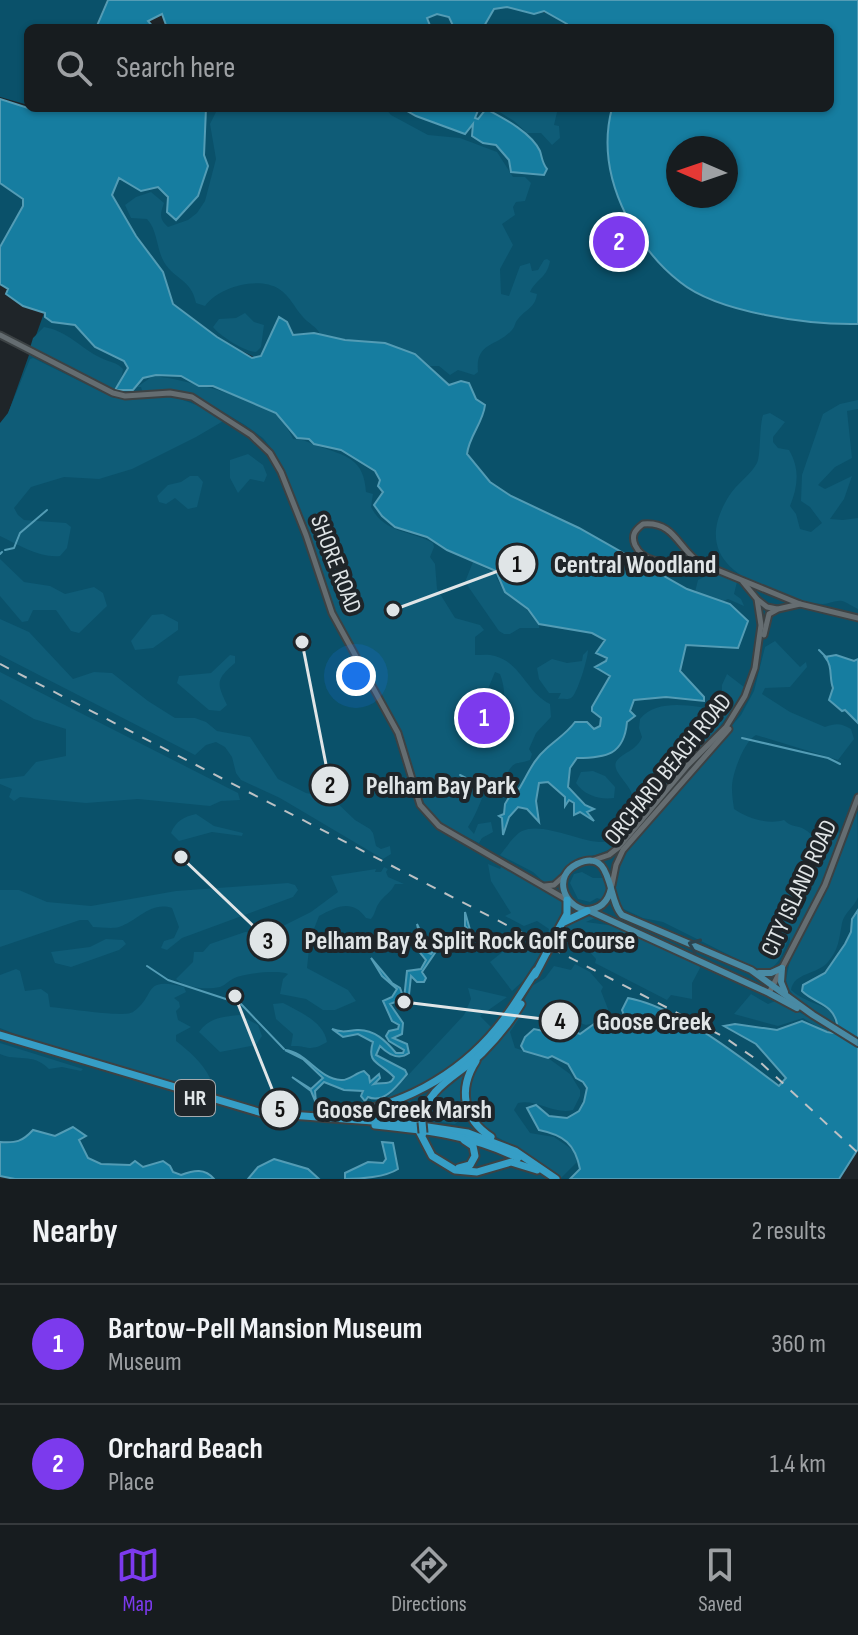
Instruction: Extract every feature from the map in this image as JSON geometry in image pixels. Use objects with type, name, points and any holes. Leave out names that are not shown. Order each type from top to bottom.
[{"type":"highway","points":[[502,1145],[477,1126],[466,1105],[467,1079],[485,1050],[515,1014],[568,911],[567,900]]},
{"type":"highway","points":[[560,927],[573,916],[588,911]]},
{"type":"highway","points":[[536,971],[494,1032],[439,1080],[423,1100],[420,1121],[421,1133],[431,1155],[442,1165],[477,1172],[509,1162],[544,1174]]},
{"type":"highway","name":"HR","points":[[0,1038],[250,1110],[281,1116],[440,1127],[474,1134],[502,1145],[544,1174]]},
{"type":"highway","name":"HR","points":[[0,1038],[256,1116],[447,1134],[487,1144],[556,1179]]},
{"type":"highway","points":[[420,1121],[431,1095],[485,1050]]},
{"type":"highway","points":[[316,1118],[381,1106],[439,1080]]},
{"type":"highway","points":[[421,1133],[441,1160],[458,1168],[469,1166],[475,1157],[473,1146],[447,1134]]},
{"type":"main road","name":"SHORE ROAD","points":[[2,336],[113,393],[125,396],[170,393],[198,400],[264,445],[287,487],[332,613],[398,733],[411,781],[423,809],[439,826],[567,900]]},
{"type":"main road","points":[[700,563],[655,560],[639,552],[633,538],[640,525],[652,523],[663,526],[675,533],[689,555],[743,582],[766,606],[779,609],[800,604]]},
{"type":"main road","points":[[668,562],[678,556],[682,545]]},
{"type":"main road","points":[[755,594],[783,598],[858,618]]},
{"type":"main road","name":"ORCHARD BEACH ROAD","points":[[587,862],[609,855],[619,847],[693,759],[733,719],[749,688],[756,661],[761,628],[755,594]]},
{"type":"main road","name":"ORCHARD BEACH ROAD","points":[[612,887],[616,865],[623,850],[739,716],[756,677],[766,619],[779,609],[783,598]]},
{"type":"main road","name":"CITY ISLAND ROAD","points":[[769,993],[825,885],[858,797]]},
{"type":"main road","points":[[538,884],[552,886],[574,866],[587,862],[603,868],[609,875],[614,904],[624,916],[755,973],[832,1027]]},
{"type":"main road","points":[[567,873],[563,888],[567,900],[576,908],[769,993],[858,1043]]},
{"type":"main road","points":[[588,911],[604,904],[612,887]]},
{"type":"main road","points":[[716,968],[714,961],[721,957]]},
{"type":"main road","points":[[755,973],[769,974],[782,968],[781,982],[787,995]]},
{"type":"shaded area","points":[[0,0],[107,0],[97,24],[24,24],[24,104],[0,97]]},
{"type":"shaded area","points":[[108,0],[858,0],[858,324],[765,315],[717,302],[697,293],[664,268],[637,234],[615,189],[609,163],[611,112],[834,112],[834,24],[567,24],[544,11],[534,14],[507,7],[494,9],[485,24],[452,24],[449,17],[437,14],[427,18],[429,24],[166,24],[162,14],[148,21],[151,24],[98,24]]},
{"type":"shaded area","points":[[503,2],[550,14],[567,24],[423,24],[428,9]]},
{"type":"shaded area","points":[[0,99],[24,107],[24,112],[206,112],[204,155],[208,166],[198,196],[176,220],[167,212],[168,197],[158,187],[141,191],[119,178],[112,195],[136,236],[163,272],[173,304],[217,337],[252,358],[261,356],[279,317],[287,322],[293,335],[314,333],[345,340],[385,343],[415,354],[449,385],[461,381],[469,383],[476,399],[485,405],[467,454],[490,482],[687,589],[730,604],[748,621],[738,648],[686,645],[680,671],[704,697],[704,701],[666,697],[634,700],[630,711],[635,716],[627,722],[618,748],[597,757],[577,758],[570,768],[568,787],[585,805],[594,809],[587,812],[594,821],[580,812],[574,815],[574,803],[569,800],[565,806],[565,797],[548,782],[539,783],[536,801],[539,822],[527,809],[518,807],[509,817],[503,835],[502,818],[499,816],[504,814],[511,794],[508,787],[519,789],[538,757],[575,722],[587,722],[594,729],[600,726],[601,718],[592,711],[592,707],[610,676],[595,667],[606,661],[607,658],[596,653],[605,640],[592,633],[539,624],[528,609],[505,592],[496,571],[447,550],[427,537],[395,527],[374,505],[383,492],[378,486],[380,480],[375,471],[341,450],[297,438],[276,413],[213,386],[199,386],[181,376],[156,375],[143,378],[133,390],[115,390],[128,368],[124,361],[95,347],[75,325],[52,322],[45,317],[45,313],[23,306],[6,294],[8,289],[0,284],[0,247],[23,206],[23,199],[0,183]]},
{"type":"shaded area","points":[[162,112],[423,112],[467,123],[483,119],[474,120],[472,112],[611,112],[608,150],[615,189],[637,234],[657,260],[680,282],[717,302],[765,315],[858,324],[858,922],[844,1013],[833,1033],[823,1030],[779,1086],[583,1179],[156,1179],[0,1151],[0,436],[44,313],[23,306],[6,294],[8,289],[0,284],[0,183],[23,199],[23,206],[10,229],[231,395],[574,532],[274,367],[189,325],[172,308],[83,158]]},
{"type":"shaded area","points":[[216,112],[388,112],[428,135],[460,138],[497,152],[513,177],[525,177],[531,183],[525,201],[516,202],[513,207],[515,215],[502,224],[513,245],[500,269],[501,294],[509,296],[520,266],[530,263],[532,271],[538,270],[547,259],[550,261],[547,271],[530,292],[537,294],[534,302],[512,330],[483,350],[478,372],[474,375],[458,370],[450,375],[439,366],[428,366],[415,354],[320,334],[286,295],[270,285],[239,286],[211,299],[205,306],[196,303],[187,284],[164,262],[151,224],[147,219],[131,218],[125,205],[151,192],[164,203],[161,216],[168,227],[197,213],[205,201],[216,159],[210,124]]},
{"type":"shaded area","points":[[409,112],[477,112],[475,118],[478,119],[484,112],[491,112],[516,126],[536,144],[547,169],[544,175],[511,172],[509,160],[496,145],[483,143],[472,136],[473,124],[465,134]]},
{"type":"shaded area","points":[[499,112],[557,112],[554,125],[559,126],[560,138],[552,145],[541,133],[527,133]]},
{"type":"shaded area","points":[[245,313],[254,322],[264,325],[261,347],[256,352],[233,343],[213,327],[219,319],[236,318]]},
{"type":"shaded area","points":[[44,327],[60,332],[121,367],[123,372],[117,386],[112,390],[30,348],[33,338]]},
{"type":"shaded area","points":[[33,358],[114,398],[172,396],[225,420],[132,469],[99,479],[64,477],[31,487],[14,508],[18,515],[24,520],[66,523],[71,527],[67,548],[60,556],[37,553],[0,536],[0,423],[8,413]]},
{"type":"shaded area","points":[[153,376],[166,378],[231,394],[272,411],[293,439],[337,453],[357,465],[365,481],[366,492],[373,494],[371,507],[383,522],[433,543],[430,557],[435,564],[437,589],[455,618],[480,625],[484,630],[475,637],[475,655],[493,655],[504,660],[518,671],[535,693],[550,704],[551,717],[536,733],[529,749],[532,754],[530,760],[515,764],[504,778],[491,780],[468,827],[474,834],[478,824],[491,822],[493,832],[479,843],[439,823],[428,812],[416,784],[402,733],[335,612],[303,518],[275,453],[263,438],[245,425],[193,394],[177,390],[143,393],[141,387],[137,387]],"holes":[[[495,672],[500,674],[504,698],[497,720],[489,716],[491,711],[481,706]]]},
{"type":"shaded area","points":[[858,400],[858,409],[847,411],[852,458],[835,467],[818,485],[825,489],[852,476],[844,499],[830,519],[858,518],[858,609],[842,601],[823,604],[800,600],[737,573],[718,549],[716,534],[719,516],[729,496],[757,463],[763,415],[770,413],[785,422],[773,437],[773,442],[778,448],[789,450],[793,457],[797,478],[790,506],[800,529],[811,532],[822,523],[801,501],[802,475],[823,414],[840,404]]},
{"type":"shaded area","points":[[248,454],[263,465],[267,475],[264,482],[250,479],[238,493],[230,478],[230,460]]},
{"type":"shaded area","points":[[198,476],[203,482],[197,507],[188,509],[175,498],[166,504],[159,502],[157,496],[168,485]]},
{"type":"shaded area","points":[[0,559],[24,582],[50,586],[65,594],[94,587],[103,593],[107,606],[79,633],[71,631],[56,610],[33,610],[28,621],[22,622],[0,596]]},
{"type":"shaded area","points":[[473,562],[495,573],[504,589],[528,611],[539,628],[520,628],[510,634],[499,631],[465,582]]},
{"type":"shaded area","points":[[714,572],[737,582],[734,594],[744,606],[728,599],[721,602],[695,592],[698,580]]},
{"type":"shaded area","points":[[163,614],[178,622],[178,630],[153,648],[135,650],[131,641],[152,615]]},
{"type":"shaded area","points":[[0,619],[29,632],[73,679],[94,672],[112,673],[175,718],[195,718],[217,731],[250,737],[278,779],[306,793],[332,798],[355,820],[370,829],[376,846],[381,849],[390,846],[391,854],[383,859],[280,798],[241,780],[232,757],[225,747],[216,742],[206,745],[195,755],[0,655]]},
{"type":"shaded area","points":[[775,641],[800,667],[806,662],[807,667],[790,687],[765,688],[762,694],[790,712],[825,727],[838,724],[847,727],[851,729],[854,739],[838,760],[756,735],[739,759],[732,783],[734,809],[758,820],[784,820],[825,841],[832,831],[841,833],[841,840],[817,896],[789,950],[790,936],[777,963],[761,971],[663,922],[643,918],[619,907],[615,883],[619,862],[627,848],[741,715],[754,691],[765,647]]},
{"type":"shaded area","points":[[588,650],[582,676],[573,695],[569,699],[558,699],[561,693],[549,693],[539,679],[537,668],[552,659],[567,663],[582,661]]},
{"type":"shaded area","points":[[230,655],[235,656],[235,663],[221,678],[220,687],[227,705],[220,711],[209,710],[177,683],[179,676],[211,673]]},
{"type":"shaded area","points":[[836,655],[854,661],[858,659],[858,723],[829,700],[833,688],[825,657]]},
{"type":"shaded area","points":[[0,672],[238,793],[240,800],[221,801],[210,806],[138,799],[86,803],[20,797],[14,801],[9,797],[12,789],[0,784],[0,779],[24,776],[36,762],[66,756],[66,729],[34,719],[0,699]]},
{"type":"shaded area","points":[[727,674],[744,687],[744,693],[714,735],[686,763],[618,846],[578,858],[555,882],[546,884],[533,872],[500,855],[519,833],[531,829],[551,830],[604,842],[629,807],[631,791],[615,766],[618,759],[640,742],[640,719],[647,712],[666,706],[718,710],[722,705],[722,685]]},
{"type":"shaded area","points":[[593,771],[605,776],[615,787],[614,798],[592,796],[576,783],[581,772]]},
{"type":"shaded area","points":[[857,812],[858,897],[843,919],[832,957],[823,966],[796,980],[791,990],[833,1012],[835,1026],[794,996],[788,988],[786,980],[790,960],[833,875]]},
{"type":"shaded area","points":[[196,814],[214,826],[243,833],[242,836],[212,832],[179,841],[171,833],[173,829],[180,820]]},
{"type":"shaded area","points":[[488,864],[500,869],[502,865],[563,898],[563,913],[551,935],[548,934],[549,929],[537,921],[524,926],[505,916],[511,913],[491,881]]},
{"type":"shaded area","points":[[384,867],[388,869],[388,877],[404,884],[395,884],[371,919],[355,908],[338,907],[319,916],[310,939],[307,968],[348,990],[356,1001],[335,1010],[323,1010],[306,999],[280,994],[283,979],[288,974],[284,973],[263,972],[242,976],[220,987],[209,988],[191,986],[176,979],[193,962],[194,952],[203,952],[210,944],[245,932],[268,933],[311,912],[338,892],[331,876],[376,869],[375,872],[381,872]]},
{"type":"shaded area","points":[[582,872],[593,878],[606,878],[609,887],[603,900],[597,898],[590,902],[578,899],[570,883],[574,874]]},
{"type":"shaded area","points":[[288,883],[298,890],[293,897],[182,938],[167,950],[161,948],[164,941],[174,938],[179,927],[172,908],[164,907],[151,909],[119,927],[93,927],[88,920],[80,920],[0,947],[0,890],[19,890],[47,902],[91,906],[176,891]]},
{"type":"shaded area","points":[[858,910],[858,1149],[839,1179],[570,1179],[580,1169],[575,1153],[562,1138],[539,1130],[527,1108],[536,1105],[549,1116],[567,1118],[579,1111],[587,1088],[576,1078],[568,1064],[552,1056],[548,1058],[524,1051],[521,1046],[525,1037],[534,1029],[548,1032],[566,1028],[580,1034],[594,1024],[601,1028],[610,1024],[621,1029],[627,1023],[622,1010],[628,998],[647,1003],[686,1022],[779,1086],[786,1078],[756,1044],[724,1026],[735,1024],[777,1030],[802,1021],[833,1033],[837,1024],[832,1012],[802,991],[803,985],[825,973],[845,944]]},
{"type":"shaded area","points":[[465,912],[472,937],[461,943],[461,949],[437,950],[422,972],[426,978],[424,982],[417,982],[411,976],[408,1004],[390,1004],[403,1023],[402,1034],[393,1038],[407,1044],[409,1053],[397,1056],[380,1046],[376,1055],[407,1074],[385,1096],[368,1097],[365,1101],[361,1096],[363,1091],[344,1090],[324,1082],[315,1091],[316,1103],[311,1091],[292,1077],[311,1089],[323,1078],[303,1059],[285,1050],[300,1055],[333,1079],[344,1080],[364,1071],[370,1082],[379,1074],[380,1078],[374,1084],[391,1082],[394,1077],[371,1055],[373,1042],[358,1034],[343,1037],[332,1029],[369,1031],[384,1040],[396,1053],[403,1053],[404,1050],[386,1036],[389,1031],[398,1029],[399,1025],[392,1021],[383,1001],[392,997],[397,989],[382,976],[371,958],[400,988],[404,999],[407,971],[421,969],[426,960],[413,944],[420,938],[417,924],[424,939],[417,947],[431,954],[440,942],[455,947],[469,935]]},
{"type":"shaded area","points":[[585,915],[595,918],[586,922],[615,926],[699,964],[692,983],[692,999],[671,995],[667,1000],[595,963],[596,959],[583,944],[560,932],[569,920]]},
{"type":"shaded area","points":[[515,935],[542,951],[523,981],[512,991],[490,962],[510,946]]},
{"type":"shaded area","points":[[106,939],[123,940],[126,944],[119,950],[71,967],[55,963],[51,952],[90,947]]},
{"type":"shaded area","points":[[575,964],[590,972],[603,987],[601,991],[608,1009],[603,1021],[586,1025],[557,1015],[520,1017],[510,1032],[515,1048],[548,1058],[570,1074],[580,1090],[573,1110],[525,1102],[518,1103],[514,1110],[530,1133],[554,1137],[576,1152],[578,1161],[561,1178],[488,1132],[471,1112],[467,1093],[472,1071],[514,1018],[532,986],[545,978],[554,966],[571,970]]},
{"type":"shaded area","points":[[16,969],[20,971],[25,991],[41,989],[48,994],[50,1007],[94,1012],[128,1014],[140,1006],[155,986],[170,984],[184,987],[186,992],[174,998],[180,1007],[176,1011],[178,1020],[191,1027],[176,1035],[176,1041],[195,1058],[210,1078],[207,1083],[176,1084],[37,1043],[0,1028],[0,975]]},
{"type":"shaded area","points":[[468,988],[507,997],[480,1016],[493,1029],[446,1070],[387,1098],[464,1015],[471,999]]},
{"type":"shaded area","points":[[751,994],[768,1004],[778,1000],[832,1031],[824,1031],[803,1018],[778,1026],[734,1014]]},
{"type":"shaded area","points":[[283,1003],[316,1023],[327,1042],[312,1048],[291,1046],[293,1034],[276,1019],[273,1004]]},
{"type":"shaded area","points":[[240,1015],[258,1025],[262,1036],[256,1045],[220,1052],[199,1032],[212,1021]]},
{"type":"shaded area","points":[[0,1043],[83,1069],[49,1069],[31,1059],[6,1056],[0,1054]]},
{"type":"shaded area","points":[[461,1073],[466,1075],[462,1118],[455,1124],[424,1120],[430,1099]]},
{"type":"shaded area","points":[[73,1127],[86,1136],[79,1140],[88,1158],[101,1164],[130,1165],[135,1161],[143,1167],[163,1161],[173,1172],[181,1175],[199,1171],[214,1179],[15,1179],[0,1176],[0,1142],[18,1141],[33,1130],[55,1136]]},
{"type":"shaded area","points":[[382,1142],[393,1143],[398,1169],[380,1176],[345,1179],[345,1173],[368,1162],[383,1163],[386,1159]]},
{"type":"shaded area","points":[[274,1159],[308,1169],[319,1179],[248,1179],[258,1167]]},
{"type":"waterway","points":[[5,550],[14,548],[20,533],[47,510]]},
{"type":"waterway","points":[[819,650],[827,658]]},
{"type":"waterway","points":[[742,738],[828,758],[840,764]]},
{"type":"waterway","points":[[460,775],[485,788],[508,789]]},
{"type":"waterway","points":[[147,966],[168,980],[241,1004],[284,1049]]},
{"type":"railway","points":[[0,664],[724,1037],[760,1062],[858,1153]]},
{"type":"place","name":"Orchard Beach","points":[[619,242]]},
{"type":"place","name":"Central Woodland","points":[[393,610]]},
{"type":"place","name":"Pelham Bay Park","points":[[302,642]]},
{"type":"place","name":"Bartow-Pell Mansion Museum","points":[[484,718]]},
{"type":"place","name":"Pelham Bay & Split Rock Golf Course","points":[[181,857]]},
{"type":"place","name":"Goose Creek Marsh","points":[[235,996]]},
{"type":"place","name":"Goose Creek","points":[[404,1002]]}]
